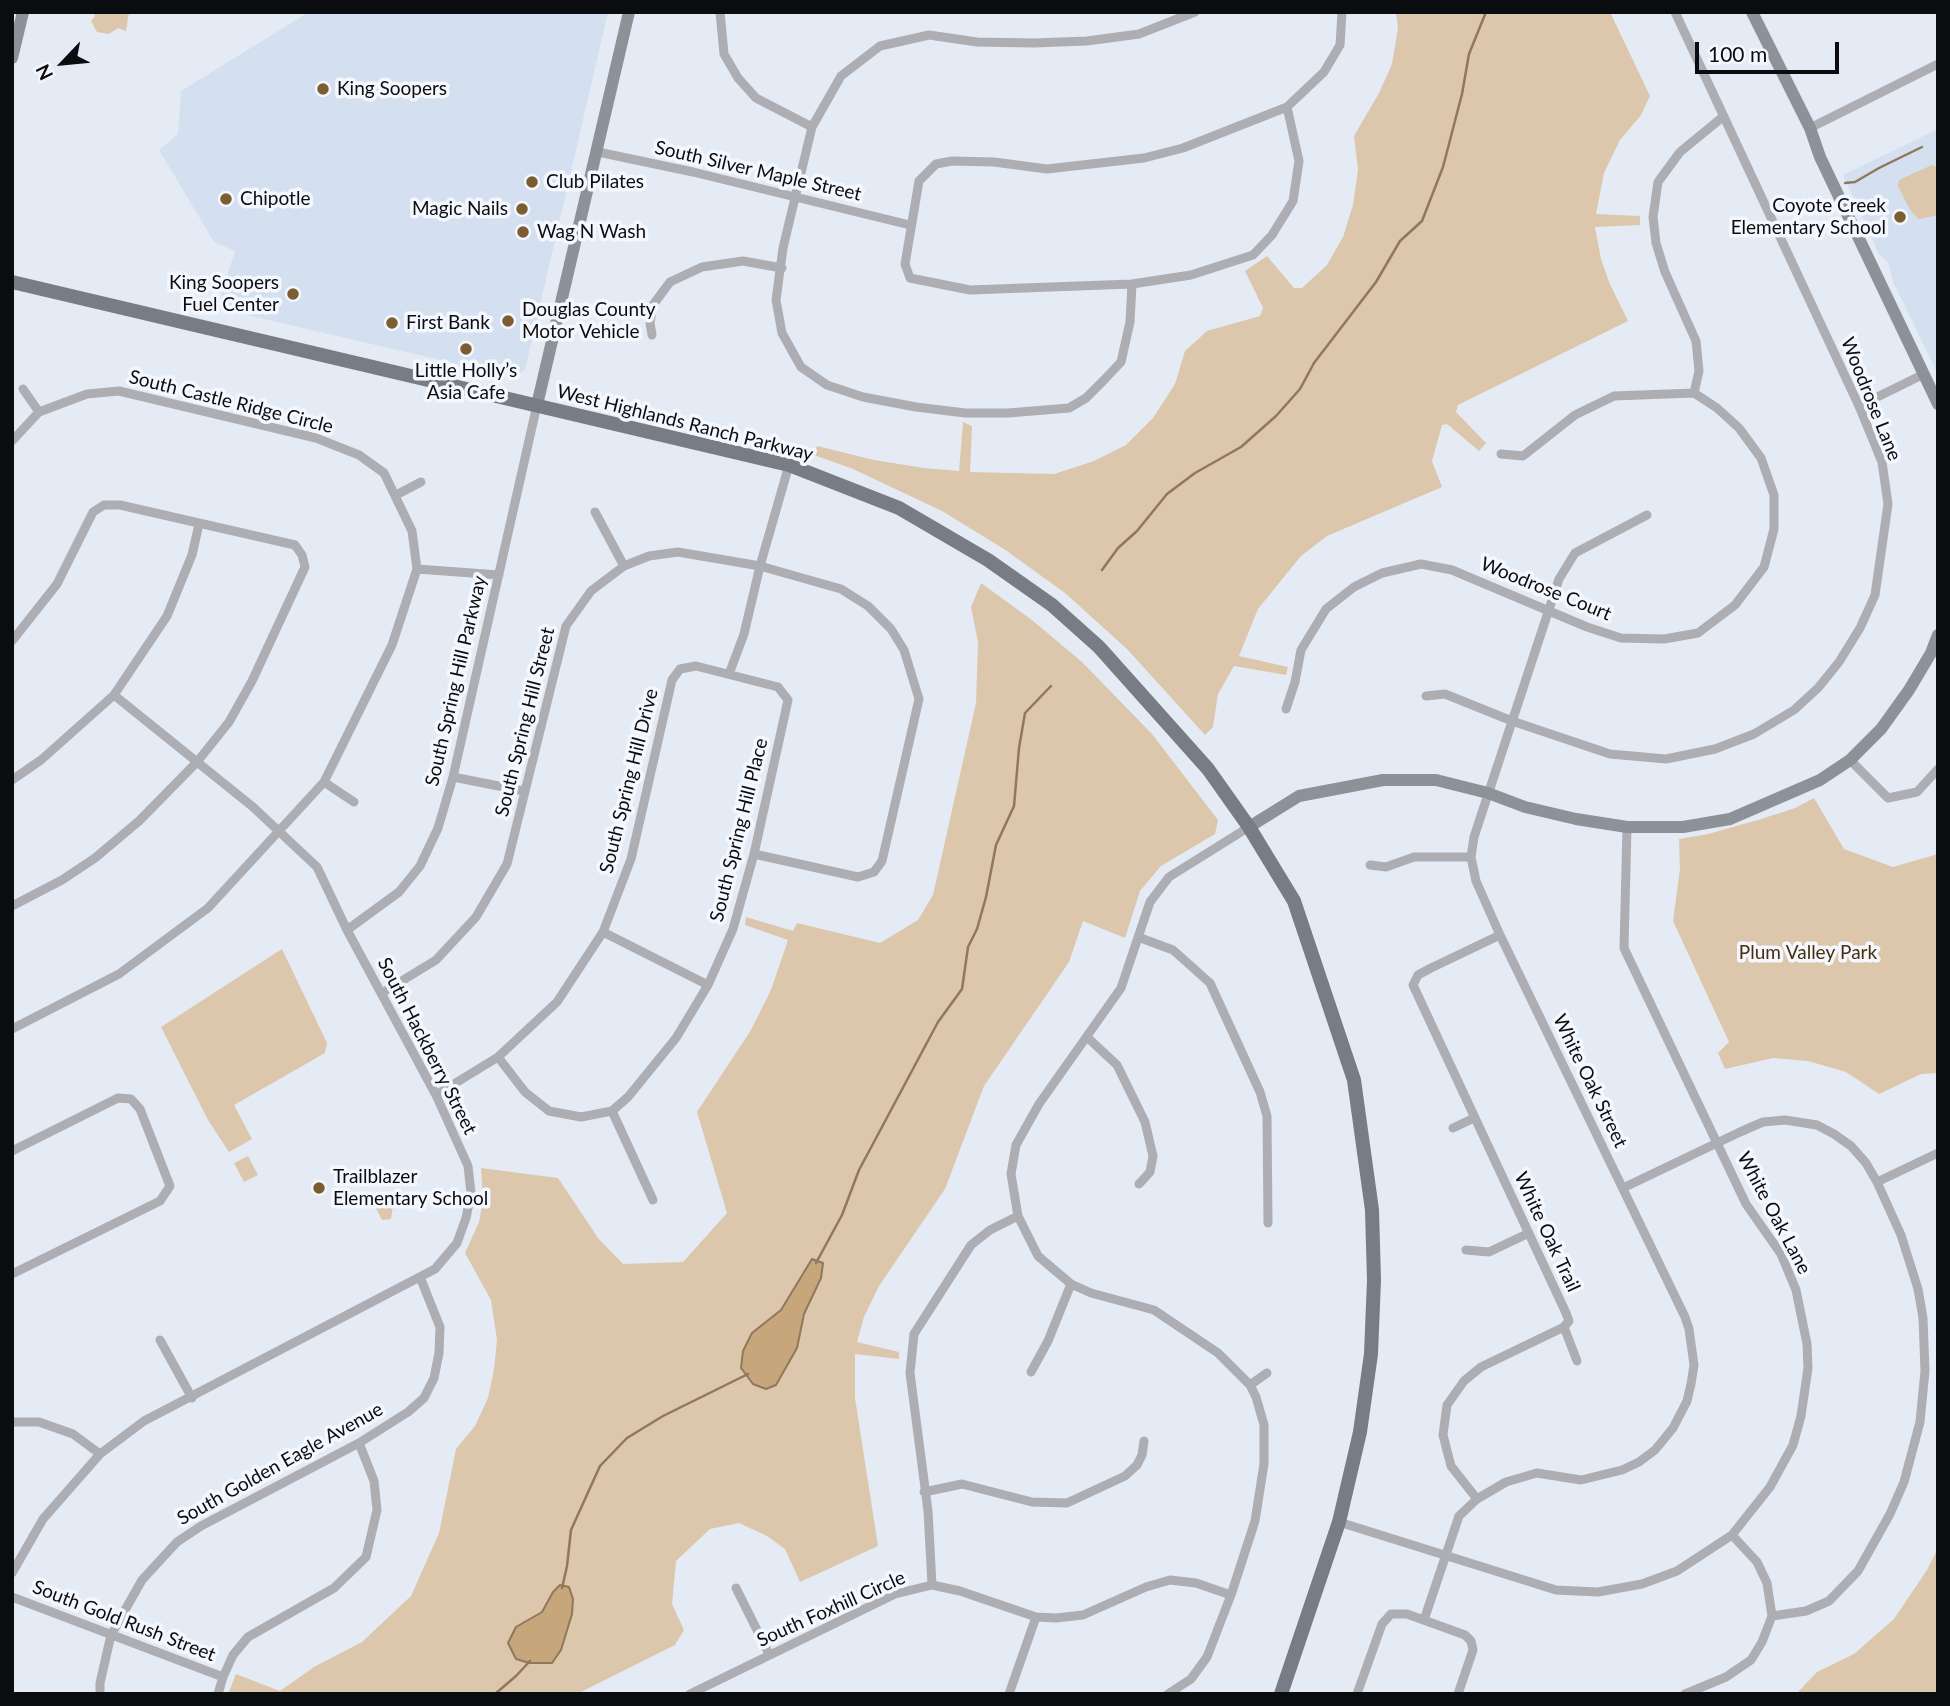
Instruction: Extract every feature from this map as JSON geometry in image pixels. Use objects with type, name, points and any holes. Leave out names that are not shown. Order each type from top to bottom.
[{"type":"main road","name":"West Highlands Ranch Parkway","points":[[12,282],[789,465],[899,508],[988,560],[1052,605],[1099,647],[1208,769],[1249,827],[1294,901],[1354,1080],[1372,1210],[1374,1280],[1371,1354],[1360,1432],[1339,1522],[1281,1694]]},
{"type":"street","points":[[12,58],[23,12]]},
{"type":"street","points":[[537,405],[629,12]]},
{"type":"street","points":[[720,12],[724,54],[737,78],[755,98],[812,127]]},
{"type":"street","points":[[1132,284],[1130,323],[1121,362],[1086,398],[1069,408],[965,413],[863,397],[827,385],[801,367],[782,333],[776,300],[783,248],[812,127],[841,76],[880,46],[929,35],[977,42],[1087,41],[1139,34],[1195,12]]},
{"type":"street","points":[[1287,107],[1299,161],[1293,201],[1272,235],[1252,256],[1191,275],[1132,284],[970,290],[910,278],[905,264],[919,181],[936,164],[952,161],[995,162],[1047,169],[1144,158],[1183,148],[1287,107],[1324,72],[1340,45],[1342,12]]},
{"type":"street","name":"Woodrose Lane","points":[[1426,696],[1446,694],[1512,722],[1611,754],[1665,759],[1715,749],[1754,734],[1794,710],[1818,688],[1839,662],[1860,628],[1875,594],[1888,505],[1882,462],[1859,406],[1675,12]]},
{"type":"street","points":[[1752,12],[1810,128],[1820,157],[1938,404]]},
{"type":"street","points":[[1810,128],[1938,64]]},
{"type":"street","points":[[1501,454],[1523,456],[1575,415],[1614,396],[1694,393],[1699,371],[1696,341],[1665,272],[1656,243],[1653,217],[1658,182],[1680,152],[1724,117]]},
{"type":"street","name":"South Silver Maple Street","points":[[598,152],[693,172],[911,225]]},
{"type":"street","points":[[652,335],[650,323],[653,305],[670,282],[702,267],[743,261],[782,268]]},
{"type":"street","points":[[1859,406],[1924,374]]},
{"type":"street","points":[[23,390],[39,412]]},
{"type":"street","name":"South Castle Ridge Circle","points":[[12,441],[39,412],[86,394],[119,391],[316,438],[359,455],[384,473],[412,531],[417,569],[392,645],[324,782],[208,908],[119,974],[12,1029]]},
{"type":"street","name":"Woodrose Court","points":[[1286,709],[1301,650],[1326,609],[1354,587],[1382,573],[1421,564],[1451,570],[1548,612],[1621,638],[1664,639],[1698,633],[1735,605],[1763,567],[1774,529],[1774,495],[1761,458],[1739,428],[1717,408],[1694,393]]},
{"type":"street","name":"South Spring Hill Parkway","points":[[347,930],[399,892],[420,866],[438,828],[453,777],[537,405]]},
{"type":"street","points":[[729,674],[744,634],[789,465]]},
{"type":"street","points":[[396,495],[421,482]]},
{"type":"street","points":[[12,641],[57,584],[93,512],[104,505],[120,505],[295,545],[302,555],[305,567],[252,681],[229,722],[197,762],[139,821],[95,858],[62,880],[12,906]]},
{"type":"street","points":[[595,512],[624,566]]},
{"type":"street","name":"White Oak Street","points":[[1424,1620],[1459,1516],[1477,1499],[1506,1482],[1537,1473],[1581,1480],[1622,1470],[1655,1450],[1673,1428],[1684,1409],[1692,1384],[1694,1365],[1689,1329],[1500,935],[1476,881],[1471,857],[1474,837],[1559,579],[1575,553],[1647,515]]},
{"type":"street","points":[[12,780],[41,760],[114,695],[167,616],[192,555],[199,524]]},
{"type":"street","name":"South Spring Hill Street","points":[[382,993],[436,960],[476,917],[507,864],[566,626],[591,590],[624,566],[649,556],[678,552],[760,566],[841,589],[868,606],[891,629],[904,650],[919,699],[882,861],[874,872],[858,877],[754,854]]},
{"type":"street","points":[[417,569],[499,575]]},
{"type":"street","points":[[1168,1694],[1191,1679],[1207,1657],[1255,1521],[1264,1464],[1264,1424],[1256,1397],[1250,1385],[1218,1353],[1154,1310],[1091,1293],[1071,1284],[1038,1256],[1018,1216],[1010,1174],[1016,1145],[1039,1104],[1121,988],[1150,902],[1169,877],[1299,796],[1383,780],[1436,780],[1576,820],[1627,827],[1683,827],[1730,819],[1819,780],[1850,760],[1881,729],[1931,653],[1938,635]]},
{"type":"street","name":"South Spring Hill Drive","points":[[436,1095],[498,1056],[558,1002],[603,932],[631,859],[672,680],[680,669],[696,666],[729,674]]},
{"type":"street","name":"South Spring Hill Place","points":[[612,1111],[628,1097],[676,1038],[708,985],[733,929],[754,854],[788,700],[778,687],[729,674]]},
{"type":"street","name":"South Hackberry Street","points":[[12,1573],[43,1519],[100,1454],[144,1422],[435,1269],[457,1243],[471,1193],[468,1166],[436,1095],[347,930],[317,867],[253,807],[114,695]]},
{"type":"street","points":[[1850,760],[1888,798],[1917,792],[1938,769]]},
{"type":"street","points":[[453,777],[524,791]]},
{"type":"street","points":[[324,782],[354,802]]},
{"type":"street","name":"White Oak Lane","points":[[1339,1522],[1556,1590],[1598,1592],[1642,1584],[1677,1571],[1732,1535],[1770,1487],[1793,1445],[1805,1391],[1807,1344],[1801,1310],[1789,1272],[1776,1246],[1746,1203],[1624,948],[1627,827]]},
{"type":"street","points":[[1370,864],[1386,867],[1414,856],[1471,857]]},
{"type":"street","points":[[603,932],[708,985]]},
{"type":"street","name":"White Oak Trail","points":[[1500,935],[1418,975],[1413,985],[1566,1313],[1569,1321],[1564,1327],[1577,1361]]},
{"type":"street","points":[[1138,937],[1173,950],[1210,983],[1260,1092],[1267,1116],[1268,1223]]},
{"type":"street","points":[[1088,1038],[1117,1065],[1145,1122],[1153,1156],[1150,1172],[1139,1184]]},
{"type":"street","points":[[498,1056],[525,1092],[549,1111],[581,1118],[612,1111],[653,1200]]},
{"type":"street","points":[[12,1151],[118,1098],[131,1099],[140,1109],[170,1186],[160,1201],[12,1274]]},
{"type":"street","points":[[1453,1128],[1474,1118]]},
{"type":"street","points":[[1623,1188],[1763,1122],[1785,1120],[1816,1125],[1851,1146],[1866,1163],[1901,1235],[1923,1318],[1924,1394],[1914,1448],[1890,1514],[1857,1571],[1829,1601],[1806,1611],[1772,1616]]},
{"type":"street","points":[[1877,1182],[1938,1153]]},
{"type":"street","points":[[932,1585],[928,1511],[910,1373],[914,1334],[971,1245],[990,1230],[1018,1216]]},
{"type":"street","points":[[1466,1250],[1489,1252],[1529,1233]]},
{"type":"street","name":"South Golden Eagle Avenue","points":[[100,1694],[111,1635],[142,1580],[177,1542],[201,1526],[359,1444],[408,1412],[424,1398],[434,1378],[440,1327],[420,1277]]},
{"type":"street","points":[[1031,1371],[1048,1341],[1071,1284]]},
{"type":"street","points":[[1477,1499],[1451,1466],[1443,1435],[1447,1405],[1464,1381],[1480,1367],[1564,1327]]},
{"type":"street","points":[[160,1340],[192,1398]]},
{"type":"street","points":[[1250,1385],[1267,1373]]},
{"type":"street","points":[[12,1422],[39,1422],[73,1434],[100,1454]]},
{"type":"street","points":[[924,1492],[962,1484],[1032,1502],[1067,1503],[1125,1476],[1137,1465],[1144,1441]]},
{"type":"street","points":[[218,1694],[233,1655],[248,1637],[334,1588],[366,1557],[377,1510],[374,1481],[359,1444]]},
{"type":"street","points":[[1685,1694],[1726,1677],[1751,1660],[1762,1642],[1772,1616],[1767,1584],[1757,1562],[1732,1535]]},
{"type":"street","name":"South Foxhill Circle","points":[[690,1694],[895,1594],[932,1585],[960,1591],[1036,1617],[1056,1618],[1083,1615],[1146,1587],[1170,1580],[1196,1583],[1231,1595]]},
{"type":"street","points":[[736,1588],[769,1654]]},
{"type":"street","name":"South Gold Rush Street","points":[[12,1597],[223,1677]]},
{"type":"street","points":[[1357,1694],[1382,1624],[1391,1614],[1407,1614],[1465,1635],[1471,1641],[1473,1650],[1458,1694]]},
{"type":"street","points":[[1009,1694],[1036,1617]]},
{"type":"shaded area","points":[[309,12],[608,12],[525,370],[513,377],[217,308],[235,251],[214,242],[159,150],[178,134],[181,91]]},
{"type":"shaded area","name":"Coyote Creek Elementary School","points":[[1938,129],[1938,374],[1893,282],[1888,262],[1879,254],[1843,175]]},
{"type":"shaded area","points":[[812,1259],[823,1263],[821,1278],[804,1314],[797,1348],[776,1385],[766,1389],[753,1384],[741,1368],[743,1351],[752,1333],[781,1310]]},
{"type":"shaded area","points":[[560,1585],[569,1587],[573,1599],[572,1614],[561,1650],[552,1663],[529,1663],[516,1659],[508,1643],[516,1627],[542,1612]]},
{"type":"green space","points":[[93,12],[129,12],[126,31],[118,28],[109,34],[97,32],[91,21],[95,16]]},
{"type":"green space","points":[[1396,12],[1610,12],[1650,96],[1641,115],[1620,140],[1604,173],[1596,214],[1640,216],[1640,225],[1595,227],[1609,282],[1628,321],[1458,405],[1456,412],[1486,443],[1479,451],[1447,424],[1442,425],[1432,461],[1442,487],[1327,536],[1301,556],[1258,609],[1239,656],[1288,667],[1286,675],[1234,666],[1218,694],[1213,727],[1205,735],[1127,649],[1065,593],[1004,549],[942,511],[853,469],[814,455],[817,446],[874,460],[959,471],[963,422],[972,426],[970,472],[1054,474],[1094,461],[1126,445],[1153,418],[1175,384],[1185,351],[1207,331],[1260,316],[1263,308],[1245,271],[1267,256],[1294,288],[1302,288],[1327,265],[1343,237],[1353,205],[1358,170],[1354,136],[1392,64],[1398,28]]},
{"type":"green space","points":[[1932,165],[1938,167],[1938,215],[1919,219],[1906,202],[1898,186],[1899,180]]},
{"type":"green space","points":[[981,583],[1032,620],[1082,662],[1152,734],[1218,820],[1215,834],[1161,866],[1140,891],[1125,938],[1083,921],[1069,962],[984,1086],[945,1189],[879,1286],[864,1317],[857,1342],[899,1352],[899,1359],[855,1354],[855,1398],[878,1546],[800,1582],[785,1549],[767,1536],[739,1523],[710,1529],[676,1561],[672,1604],[684,1630],[675,1645],[577,1694],[228,1694],[236,1674],[280,1691],[314,1667],[362,1642],[411,1596],[439,1533],[456,1449],[475,1426],[488,1398],[494,1369],[497,1340],[491,1300],[465,1253],[479,1222],[483,1201],[481,1168],[558,1178],[598,1238],[623,1264],[683,1262],[727,1213],[697,1112],[751,1030],[771,990],[788,940],[745,925],[746,917],[793,931],[797,923],[880,943],[918,920],[933,895],[976,703],[978,642],[971,607]]},
{"type":"green space","name":"Plum Valley Park","points":[[1814,798],[1844,849],[1893,867],[1938,854],[1938,1073],[1921,1074],[1879,1094],[1846,1072],[1808,1061],[1773,1058],[1725,1069],[1718,1053],[1729,1042],[1673,921],[1680,869],[1679,839],[1758,820],[1795,808]]},
{"type":"green space","points":[[282,949],[327,1043],[325,1053],[234,1105],[252,1139],[229,1152],[208,1120],[161,1027]]},
{"type":"green space","points":[[248,1156],[258,1175],[244,1182],[234,1163]]},
{"type":"green space","points":[[394,1199],[391,1219],[382,1220],[376,1208],[378,1203]]},
{"type":"green space","points":[[1938,1548],[1938,1694],[1796,1694],[1817,1672],[1854,1654],[1894,1619],[1927,1570]]},
{"type":"waterway","points":[[1102,570],[1118,548],[1137,531],[1167,494],[1195,473],[1241,447],[1276,416],[1300,389],[1314,363],[1376,282],[1400,241],[1422,221],[1443,167],[1462,94],[1469,54],[1486,12]]},
{"type":"waterway","points":[[1845,183],[1855,182],[1922,147]]},
{"type":"waterway","points":[[816,1263],[842,1215],[859,1170],[938,1022],[962,989],[968,947],[977,929],[986,897],[996,845],[1014,806],[1025,713],[1051,686]]},
{"type":"waterway","points":[[562,1588],[571,1530],[600,1466],[627,1438],[663,1416],[748,1374]]},
{"type":"waterway","points":[[495,1694],[530,1661]]},
{"type":"place","name":"King Soopers","points":[[323,89]]},
{"type":"place","name":"Club Pilates","points":[[532,182]]},
{"type":"place","name":"Chipotle","points":[[226,199]]},
{"type":"place","name":"Magic Nails","points":[[522,209]]},
{"type":"place","name":"Coyote Creek Elementary School","points":[[1900,217]]},
{"type":"place","name":"Wag N Wash","points":[[523,232]]},
{"type":"place","name":"King Soopers Fuel Center","points":[[293,294]]},
{"type":"place","name":"Douglas County Motor Vehicle","points":[[508,321]]},
{"type":"place","name":"First Bank","points":[[392,323]]},
{"type":"place","name":"Little Holly’s Asia Cafe","points":[[466,349]]},
{"type":"place","name":"Trailblazer Elementary School","points":[[319,1188]]}]
